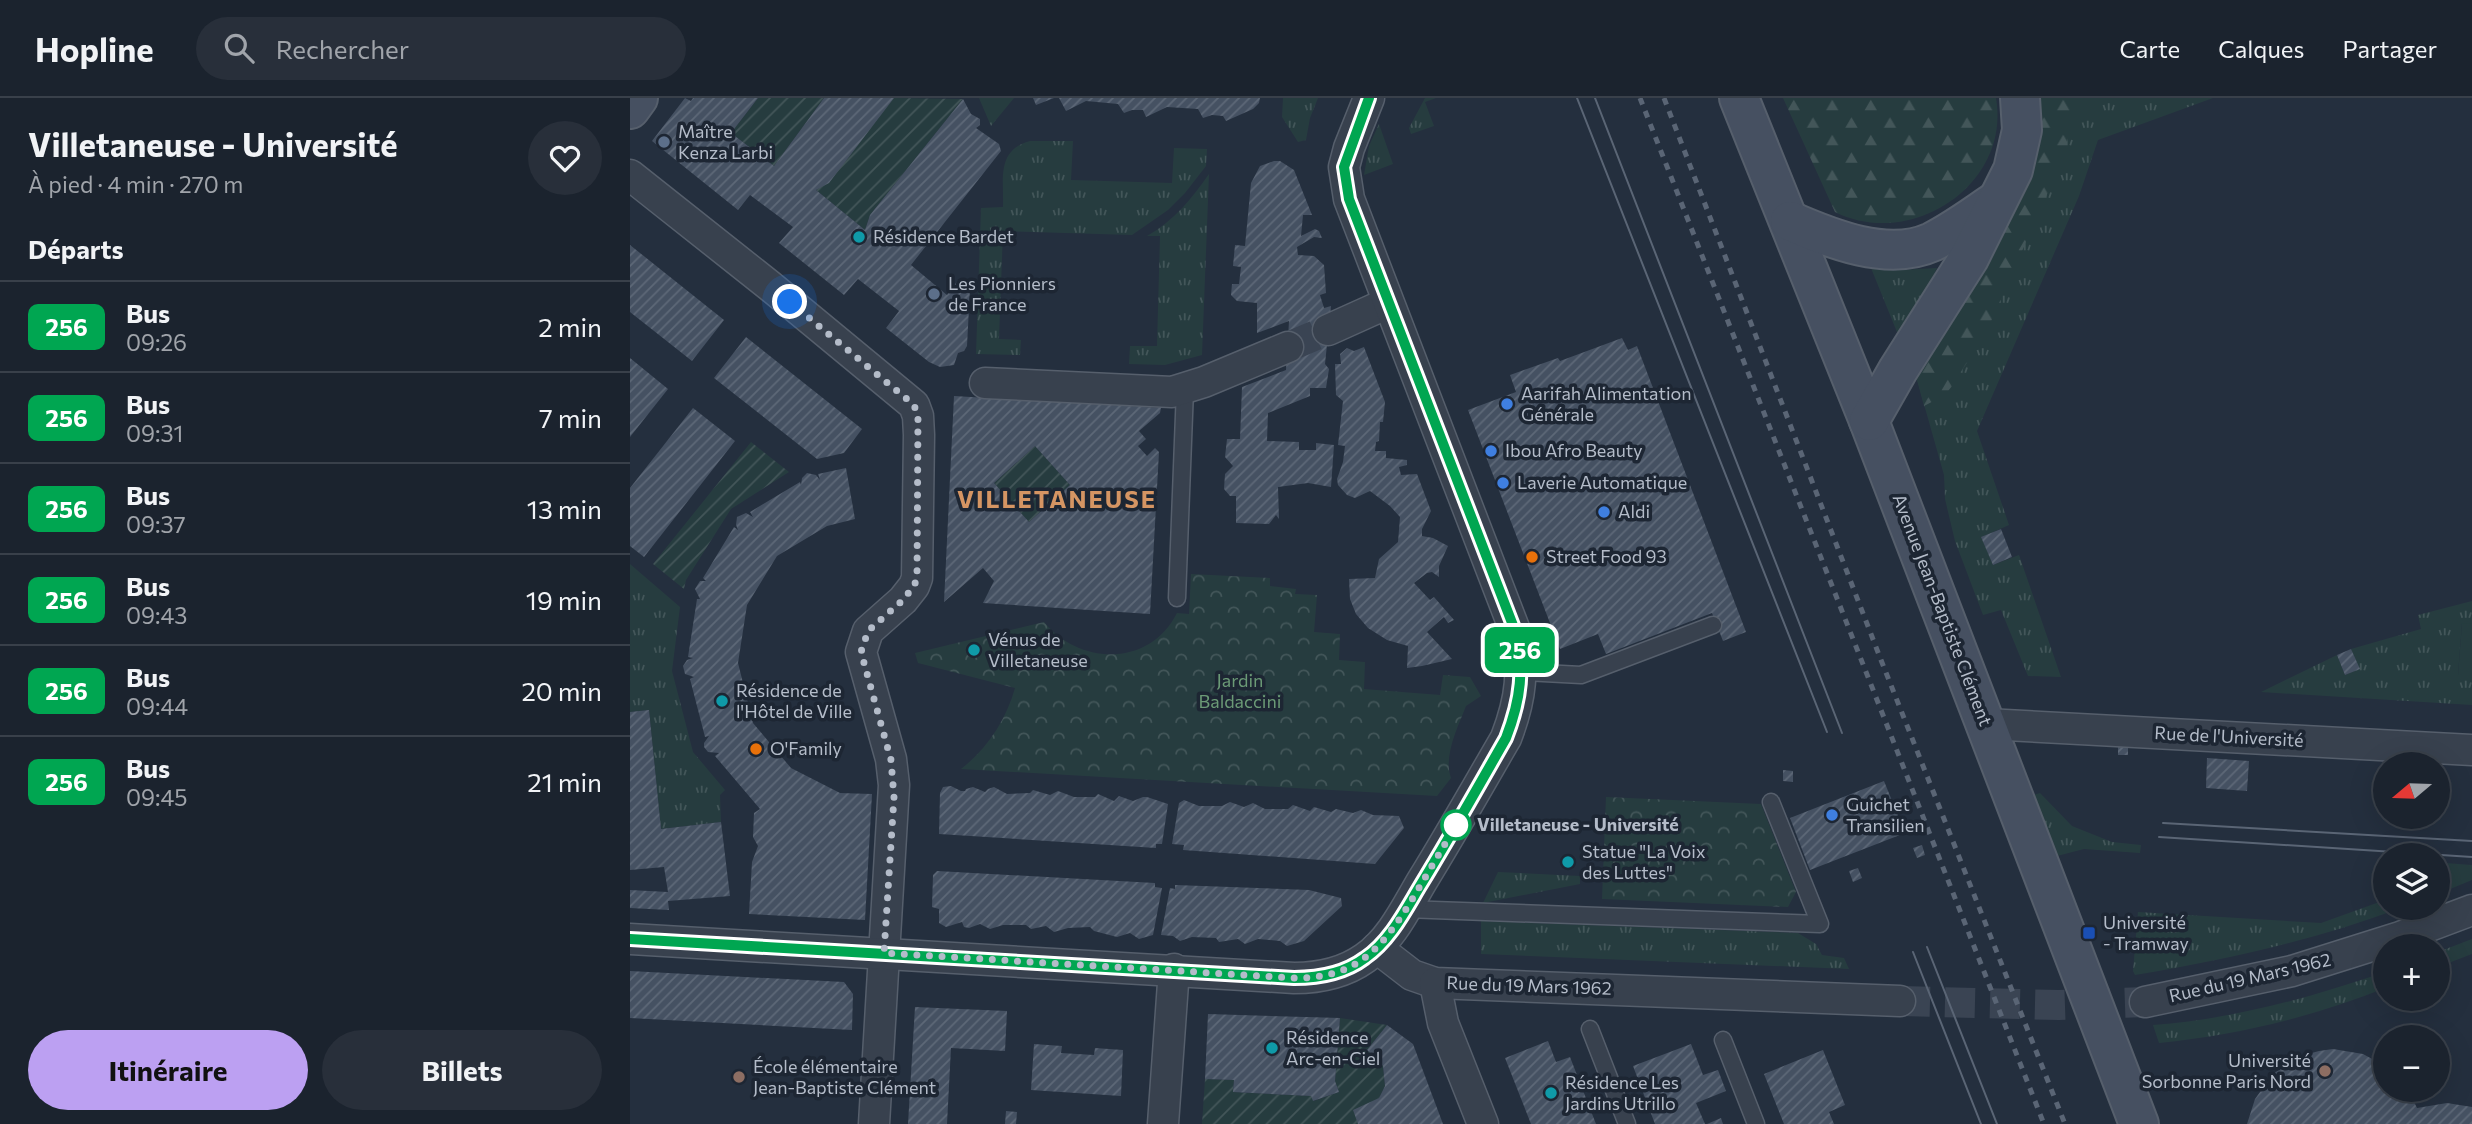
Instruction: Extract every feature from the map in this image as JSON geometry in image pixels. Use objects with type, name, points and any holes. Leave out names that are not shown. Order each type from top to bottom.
[{"type":"street","points":[[630,108],[638,98]]},
{"type":"street","points":[[630,939],[1309,978],[1338,972],[1365,958],[1377,948],[1405,909],[1506,738],[1516,709],[1522,673],[1514,628],[1349,199],[1345,174],[1349,148],[1369,98]]},
{"type":"street","name":"Avenue Jean-Baptiste Clément","points":[[1740,98],[1869,421],[2139,1124]]},
{"type":"street","points":[[1869,421],[1969,258],[2013,170],[2022,131],[2020,98]]},
{"type":"street","points":[[630,175],[770,286],[914,405],[917,412],[917,578],[903,600],[868,631],[861,652],[894,772],[874,1124]]},
{"type":"street","points":[[1790,221],[1838,240],[1881,248],[1906,248],[1931,242],[1996,201]]},
{"type":"street","points":[[1328,330],[1388,303]]},
{"type":"street","points":[[985,383],[1171,392],[1185,389],[1287,347]]},
{"type":"street","name":"Rue de l'Université","points":[[1986,724],[2472,750]]},
{"type":"street","name":"Rue du 19 Mars 1962","points":[[2145,1002],[2292,971],[2400,937],[2472,910]]},
{"type":"street","name":"Rue du 19 Mars 1962","points":[[1377,948],[1412,975],[1436,983],[1900,1001]]},
{"type":"street","points":[[1163,1124],[1174,969]]},
{"type":"street","points":[[1436,983],[1443,1023],[1483,1124]]},
{"type":"lane","points":[[1177,598],[1185,389]]},
{"type":"lane","points":[[1522,673],[1581,675],[1713,625]]},
{"type":"lane","points":[[1405,909],[1820,925],[1771,802]]},
{"type":"lane","points":[[1590,1029],[1627,1124]]},
{"type":"lane","points":[[1723,1040],[1756,1124]]},
{"type":"green space","points":[[758,98],[824,98],[774,166],[731,133]]},
{"type":"green space","points":[[894,98],[963,99],[870,215],[865,230],[816,190]]},
{"type":"green space","points":[[979,98],[1014,98],[991,126]]},
{"type":"green space","points":[[1283,98],[1318,98],[1310,118],[1306,140],[1298,142],[1282,117]]},
{"type":"green space","points":[[1425,98],[1436,98],[1425,102],[1434,126],[1411,134],[1409,128]]},
{"type":"green space","points":[[1783,98],[1996,98],[1997,129],[1988,158],[1972,182],[1950,202],[1923,216],[1894,222],[1864,222],[1835,212]]},
{"type":"green space","points":[[2036,98],[2213,98],[2098,140],[2079,196],[1977,431],[2009,525],[1982,537],[1993,565],[2019,555],[2061,677],[2028,676],[2001,610],[1983,615],[1955,541],[1945,499],[1944,475],[1916,376],[1953,319]]},
{"type":"green space","points":[[2036,98],[2078,98],[2066,146],[1986,333],[1945,395],[1924,406],[1916,376],[1953,319]]},
{"type":"green space","points":[[1379,124],[1393,164],[1364,175],[1369,146]]},
{"type":"green space","points":[[1030,141],[1073,141],[1071,180],[1172,183],[1174,148],[1207,149],[1206,166],[1168,210],[1132,235],[1003,231],[999,339],[1021,340],[1020,355],[976,354],[981,208],[1003,207],[1003,176],[1007,158],[1019,145]]},
{"type":"green space","points":[[1209,174],[1202,355],[1165,365],[1129,364],[1130,346],[1157,346],[1160,236],[1147,236],[1182,208]]},
{"type":"green space","points":[[1871,268],[1937,268],[1901,342]]},
{"type":"green space","points":[[751,442],[789,472],[731,509],[686,580],[684,589],[653,564]]},
{"type":"green space","points":[[1035,446],[1070,485],[1029,522],[994,483]]},
{"type":"green space","points":[[630,564],[680,607],[672,671],[693,752],[725,790],[720,795],[721,822],[661,829],[649,710],[630,712]]},
{"type":"green space","name":"Jardin Baldaccini","points":[[1191,574],[1270,578],[1270,586],[1296,589],[1295,594],[1317,595],[1314,632],[1340,634],[1339,660],[1365,662],[1364,689],[1440,695],[1443,675],[1470,677],[1481,696],[1466,706],[1450,751],[1451,778],[1437,796],[961,769],[994,733],[1015,688],[918,663],[915,653],[1044,622],[1076,647],[1095,653],[1133,651],[1150,643],[1165,631],[1177,613],[1189,614]]},
{"type":"green space","points":[[2472,601],[2472,624],[2462,624],[2458,674],[2472,675],[2472,705],[2261,692],[2337,655],[2345,675],[2359,669],[2351,649],[2421,629],[2418,615]]},
{"type":"green space","points":[[2462,623],[2472,624],[2472,675],[2458,675]]},
{"type":"green space","points":[[2040,793],[2072,826],[2112,842],[2141,845],[2140,853],[2084,849],[2053,857],[2030,796]]},
{"type":"green space","points":[[1606,797],[1761,804],[1796,892],[1788,907],[1602,899]]},
{"type":"green space","points":[[2450,863],[2472,865],[2472,880],[2450,889]]},
{"type":"green space","points":[[1498,872],[1580,876],[1580,884],[1483,903]]},
{"type":"green space","points":[[2373,904],[2373,918],[2336,930],[2203,963],[2135,975],[2133,971],[2138,912],[2321,923]]},
{"type":"green space","points":[[1481,921],[1798,933],[1816,944],[1822,955],[1844,958],[1849,969],[1481,954]]},
{"type":"green space","points":[[2472,939],[2472,954],[2450,962],[2450,947]]},
{"type":"green space","points":[[2373,976],[2373,992],[2330,1008],[2274,1023],[2159,1043],[2153,1025],[2242,1012]]},
{"type":"green space","points":[[1340,1018],[1387,1025],[1367,1050],[1383,1066],[1385,1086],[1379,1098],[1369,1104],[1358,1124],[1202,1124],[1205,1079],[1234,1080],[1233,1092],[1311,1096],[1314,1101],[1339,1092],[1335,1081]]},
{"type":"building","name":"Résidence Bardet","points":[[685,98],[691,101],[693,98],[758,98],[731,133],[774,166],[824,98],[894,98],[829,183],[816,190],[865,230],[870,215],[963,99],[971,114],[980,119],[980,125],[976,128],[999,144],[1001,151],[911,265],[947,295],[958,280],[967,280],[970,289],[967,346],[964,351],[958,353],[954,365],[940,367],[929,362],[886,328],[899,311],[858,279],[844,295],[779,243],[793,227],[750,195],[738,210],[652,141]]},
{"type":"building","points":[[1033,98],[1054,98],[1036,105]]},
{"type":"building","points":[[1059,98],[1260,98],[1253,109],[1226,121],[1223,116],[1203,118],[1198,109],[1167,107],[1146,117],[1143,110],[1124,113],[1118,104],[1086,101],[1066,111]]},
{"type":"building","points":[[1280,161],[1294,170],[1312,215],[1303,215],[1301,236],[1315,229],[1322,238],[1314,237],[1297,247],[1298,255],[1314,256],[1324,265],[1326,293],[1320,295],[1324,308],[1314,311],[1331,306],[1325,364],[1329,369],[1326,388],[1310,388],[1310,396],[1268,413],[1267,441],[1299,442],[1299,450],[1316,450],[1316,443],[1334,445],[1331,487],[1308,483],[1278,487],[1279,519],[1276,515],[1269,524],[1236,523],[1236,496],[1230,496],[1224,489],[1225,474],[1233,466],[1225,457],[1227,439],[1240,439],[1242,387],[1286,370],[1289,321],[1257,333],[1257,303],[1237,301],[1231,295],[1232,284],[1239,284],[1241,267],[1233,266],[1235,245],[1245,246],[1251,183],[1260,166]]},
{"type":"building","points":[[630,245],[724,320],[692,361],[630,312]]},
{"type":"building","points":[[746,337],[862,429],[844,453],[817,459],[714,378]]},
{"type":"building","name":"Aldi","points":[[1622,338],[1628,350],[1637,346],[1746,632],[1723,641],[1712,613],[1606,654],[1598,634],[1560,649],[1468,410],[1516,392],[1510,375],[1558,358],[1560,361]]},
{"type":"building","points":[[1364,347],[1385,402],[1375,451],[1386,451],[1386,458],[1407,460],[1407,465],[1399,467],[1401,475],[1417,474],[1431,511],[1422,529],[1422,536],[1448,546],[1439,566],[1439,577],[1432,572],[1427,573],[1414,583],[1430,600],[1434,597],[1454,620],[1448,623],[1444,617],[1427,632],[1452,659],[1422,666],[1407,668],[1408,646],[1387,640],[1368,628],[1356,614],[1350,599],[1349,579],[1375,578],[1379,559],[1398,542],[1400,517],[1370,491],[1355,498],[1347,495],[1338,485],[1345,446],[1338,445],[1343,401],[1336,395],[1335,364],[1341,364],[1340,354],[1347,348],[1354,351]]},
{"type":"building","points":[[630,358],[668,389],[630,437]]},
{"type":"building","points":[[954,396],[1161,408],[1160,413],[1139,431],[1146,439],[1138,446],[1147,456],[1155,448],[1159,452],[1150,614],[983,603],[994,581],[983,568],[944,602]],"holes":[[[1035,446],[1070,485],[1029,522],[994,483]]]},
{"type":"building","points":[[693,408],[735,441],[644,557],[630,546],[630,488]]},
{"type":"building","name":"Résidence de l'Hôtel de Ville","points":[[846,468],[855,519],[827,526],[777,556],[747,605],[738,663],[753,723],[791,768],[840,793],[872,794],[865,920],[749,914],[752,862],[758,846],[753,837],[754,813],[760,809],[715,756],[719,753],[708,752],[704,747],[709,736],[705,737],[690,679],[694,677],[685,674],[683,666],[687,660],[693,658],[688,657],[697,599],[700,599],[695,589],[700,581],[706,581],[703,578],[734,527],[738,530],[737,517],[746,513],[753,517],[750,512],[800,482],[801,485],[802,478],[807,473],[816,475],[820,480],[818,474]]},
{"type":"building","points":[[2001,529],[2012,557],[1993,565],[1981,537]]},
{"type":"building","points":[[2351,649],[2360,669],[2345,675],[2337,655]]},
{"type":"building","points":[[649,710],[661,829],[721,822],[730,896],[668,901],[669,910],[630,908],[630,890],[668,892],[664,867],[630,870],[630,712]]},
{"type":"building","points":[[2118,744],[2128,744],[2128,755],[2118,755]]},
{"type":"building","points":[[2207,758],[2249,761],[2247,791],[2206,788]]},
{"type":"building","points":[[1783,770],[1793,771],[1793,782],[1783,781]]},
{"type":"building","points":[[1884,781],[1905,833],[1810,870],[1790,818]]},
{"type":"building","points":[[951,786],[961,791],[973,787],[985,792],[994,787],[1007,794],[1030,793],[1033,790],[1050,795],[1058,791],[1074,797],[1095,797],[1098,794],[1114,801],[1119,796],[1133,801],[1147,797],[1168,804],[1162,844],[1156,844],[1156,848],[939,834],[940,793],[943,787]]},
{"type":"building","points":[[1184,800],[1199,806],[1222,806],[1230,802],[1244,807],[1253,803],[1265,809],[1288,809],[1293,805],[1310,811],[1314,807],[1331,812],[1336,809],[1353,813],[1361,810],[1373,815],[1399,816],[1404,828],[1375,864],[1183,850],[1184,845],[1172,844],[1179,803]]},
{"type":"building","points":[[1922,845],[1925,855],[1917,858],[1913,848]]},
{"type":"building","points":[[1858,868],[1862,878],[1853,882],[1849,871]]},
{"type":"building","points":[[937,871],[1155,883],[1155,887],[1162,888],[1153,935],[1139,939],[1130,933],[1117,937],[1094,931],[1090,927],[1054,932],[1046,926],[1031,929],[1026,925],[1003,925],[990,929],[980,924],[969,928],[964,927],[962,922],[946,927],[939,923],[939,909],[932,907],[933,875]]},
{"type":"building","points":[[1175,885],[1309,890],[1341,898],[1342,906],[1304,941],[1287,946],[1280,941],[1258,939],[1245,944],[1238,939],[1219,942],[1216,938],[1192,937],[1180,941],[1173,936],[1161,935],[1170,888],[1175,889]]},
{"type":"building","points":[[630,971],[844,982],[853,994],[852,1030],[630,1018]]},
{"type":"building","points":[[915,1007],[1007,1011],[1005,1051],[951,1048],[947,1124],[908,1124]]},
{"type":"building","name":"Résidence Arc-en-Ciel","points":[[1208,1014],[1340,1018],[1335,1081],[1339,1092],[1313,1101],[1311,1096],[1233,1092],[1234,1080],[1205,1079]]},
{"type":"building","name":"Résidence Arc-en-Ciel","points":[[1387,1025],[1413,1044],[1443,1124],[1358,1124],[1353,1110],[1379,1098],[1385,1086],[1383,1066],[1367,1050]]},
{"type":"building","name":"Résidence Les Jardins Utrillo","points":[[1548,1041],[1556,1062],[1570,1057],[1596,1124],[1531,1124],[1505,1058]]},
{"type":"building","points":[[1034,1044],[1062,1046],[1061,1053],[1094,1055],[1095,1048],[1123,1050],[1121,1096],[1031,1090]]},
{"type":"building","name":"Résidence Les Jardins Utrillo","points":[[1691,1044],[1703,1075],[1718,1070],[1726,1091],[1696,1103],[1705,1124],[1655,1124],[1633,1066]]},
{"type":"building","points":[[2333,1049],[2363,1054],[2373,1059],[2373,1102],[2414,1102],[2417,1108],[2447,1103],[2472,1107],[2472,1124],[2247,1124],[2255,1099],[2273,1074],[2297,1057]]},
{"type":"building","points":[[1823,1050],[1845,1105],[1829,1112],[1834,1124],[1784,1124],[1764,1074]]},
{"type":"building","points":[[1006,1111],[1017,1112],[1016,1124],[1005,1124]]},
{"type":"building","name":"Résidence Les Jardins Utrillo","points":[[1721,1118],[1723,1124],[1707,1124]]},
{"type":"tunnel","points":[[1288,347],[1328,330]]},
{"type":"tunnel","points":[[1900,1001],[2059,1005],[2145,1002]]},
{"type":"tram line","points":[[1577,98],[1827,732]]},
{"type":"tram line","points":[[1595,98],[1842,733]]},
{"type":"tram line","points":[[2163,823],[2472,841]]},
{"type":"tram line","points":[[2159,837],[2472,857]]},
{"type":"tram line","points":[[1927,947],[1997,1124]]},
{"type":"tram line","points":[[1913,952],[1981,1124]]},
{"type":"railway","points":[[1640,98],[2044,1124]]},
{"type":"railway","points":[[1664,98],[1881,660],[2065,1124]]},
{"type":"bus line","name":"256","points":[[630,939],[1294,978],[1338,972],[1365,958],[1377,948],[1401,918],[1506,738],[1516,709],[1522,673],[1514,628],[1349,199],[1344,167],[1369,98]]},
{"type":"place","name":"Maître Kenza Larbi","points":[[664,142]]},
{"type":"place","name":"Résidence Bardet","points":[[859,237]]},
{"type":"place","name":"Les Pionniers de France","points":[[934,294]]},
{"type":"place","name":"Aarifah Alimentation Générale","points":[[1507,404]]},
{"type":"place","name":"Ibou Afro Beauty","points":[[1491,451]]},
{"type":"place","name":"Laverie Automatique","points":[[1503,483]]},
{"type":"place","name":"Aldi","points":[[1604,512]]},
{"type":"place","name":"Street Food 93","points":[[1532,557]]},
{"type":"place","name":"Vénus de Villetaneuse","points":[[974,650]]},
{"type":"place","name":"Résidence de l'Hôtel de Ville","points":[[722,701]]},
{"type":"place","name":"O'Family","points":[[756,749]]},
{"type":"place","name":"Guichet Transilien","points":[[1832,815]]},
{"type":"place","name":"Villetaneuse - Université","points":[[1456,825]]},
{"type":"place","name":"Statue \"La Voix des Luttes\"","points":[[1568,862]]},
{"type":"place","name":"Université - Tramway","points":[[2089,933]]},
{"type":"place","name":"Résidence Arc-en-Ciel","points":[[1272,1048]]},
{"type":"place","name":"Université Sorbonne Paris Nord","points":[[2325,1071]]},
{"type":"place","name":"École élémentaire Jean-Baptiste Clément","points":[[739,1077]]},
{"type":"place","name":"Résidence Les Jardins Utrillo","points":[[1551,1093]]},
{"type":"district","name":"VILLETANEUSE","points":[[1057,500]]},
{"type":"route","points":[[790,302],[914,405],[918,416],[917,578],[903,600],[868,631],[861,652],[894,772],[884,953],[1294,978],[1322,976],[1353,965],[1377,948],[1401,918],[1458,822],[1456,825]]}]
